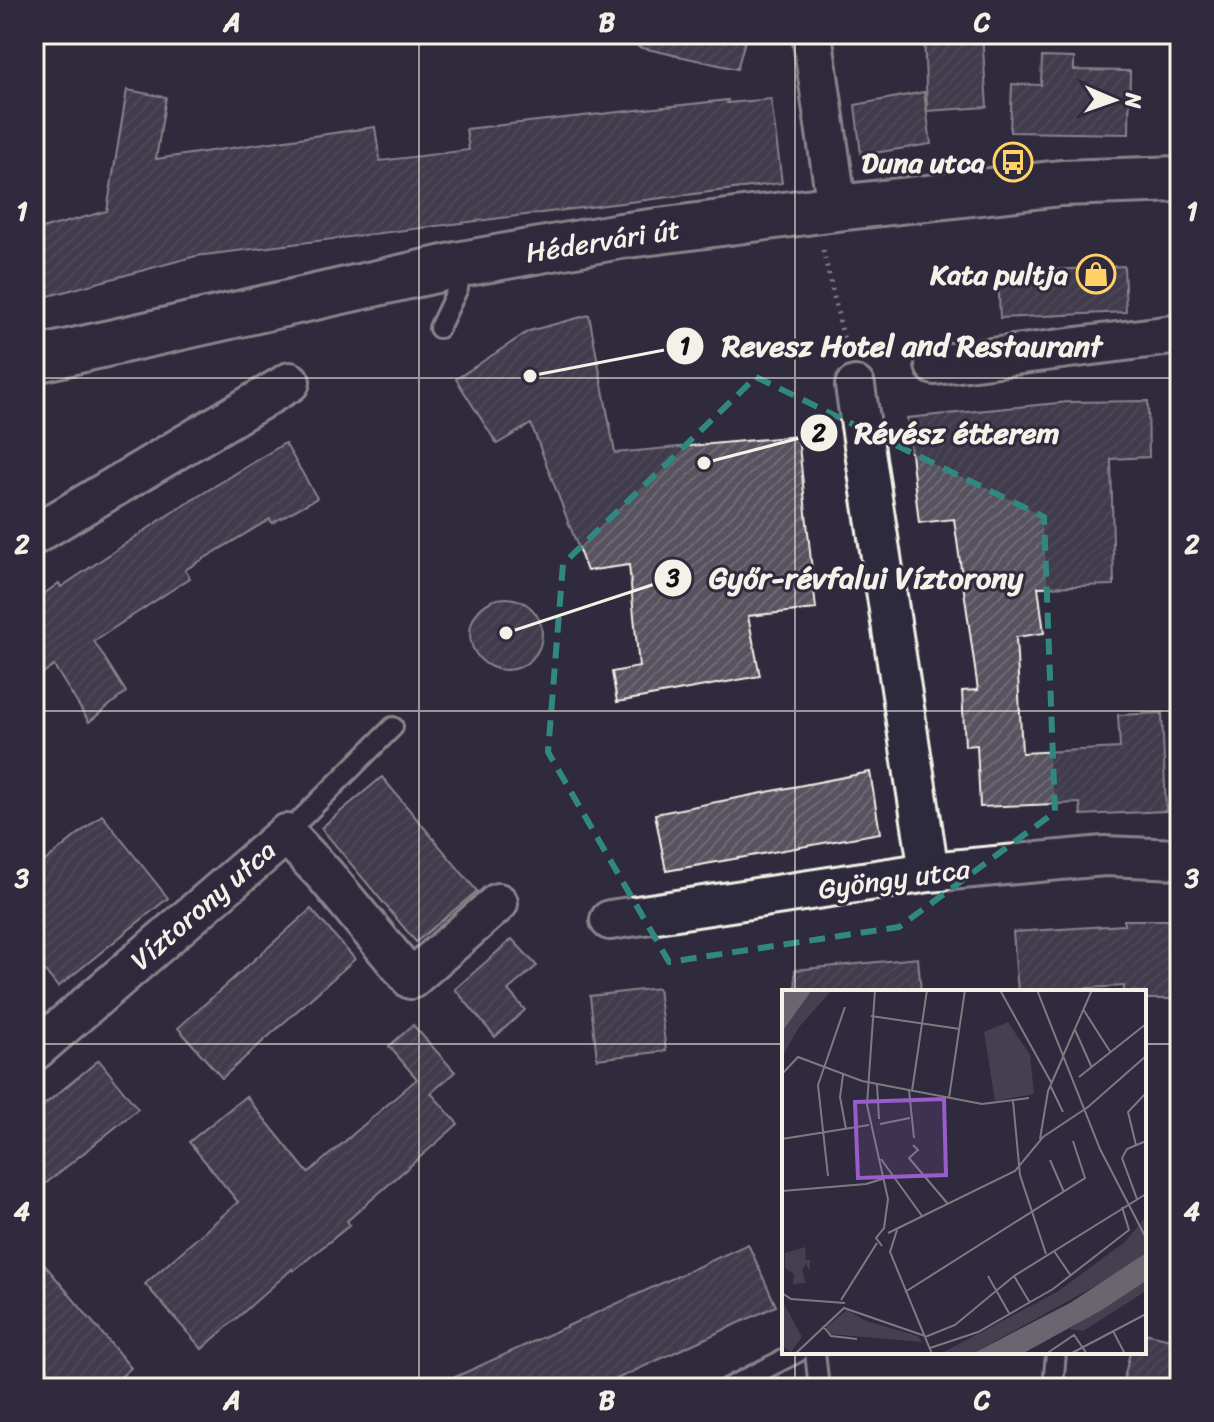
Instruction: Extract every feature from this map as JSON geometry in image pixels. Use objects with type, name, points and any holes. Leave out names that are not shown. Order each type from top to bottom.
[{"type":"street","points":[[812,34],[829,224]]},
{"type":"street","name":"Hédervári út","points":[[34,360],[462,264],[620,236],[829,224],[1061,183],[1180,179]]},
{"type":"street","points":[[935,365],[1180,334]]},
{"type":"street","points":[[34,535],[290,382]]},
{"type":"street","points":[[855,386],[929,872]]},
{"type":"street","name":"Víztorony utca","points":[[34,1051],[286,834],[325,875],[411,979],[498,903]]},
{"type":"street","name":"Gyöngy utca","points":[[610,920],[929,872],[1104,856],[1180,859]]},
{"type":"lane","points":[[439,328],[458,288],[462,264]]},
{"type":"lane","points":[[286,834],[393,727]]},
{"type":"lane","points":[[728,1388],[794,1354]]},
{"type":"lane","points":[[815,1354],[819,1388]]},
{"type":"lane","points":[[1053,1388],[1056,1354]]},
{"type":"path","points":[[829,224],[855,386]]},
{"type":"highlighted area","points":[[756,377],[1044,517],[1055,812],[899,927],[669,962],[548,752],[563,564]]},
{"type":"building","points":[[640,34],[747,34],[737,69],[638,47]]},
{"type":"building","points":[[924,34],[982,34],[987,107],[927,111]]},
{"type":"building","points":[[1042,57],[1074,58],[1074,70],[1130,71],[1129,134],[1010,132],[1012,84],[1041,85]]},
{"type":"building","points":[[127,90],[166,97],[156,159],[375,127],[380,161],[469,150],[466,129],[728,100],[727,103],[771,99],[782,183],[196,256],[34,300],[34,231],[107,211]]},
{"type":"building","points":[[924,92],[931,144],[861,155],[855,105]]},
{"type":"building","points":[[1124,266],[1126,312],[1000,318],[998,273]]},
{"type":"building","points":[[589,315],[615,453],[798,436],[816,609],[748,616],[760,676],[617,702],[612,672],[639,667],[629,565],[587,571],[531,424],[497,444],[456,379],[529,331]]},
{"type":"building","points":[[1148,401],[1149,457],[1111,459],[1114,585],[1038,587],[1044,633],[1016,637],[1022,753],[1120,748],[1118,715],[1162,713],[1166,811],[1081,815],[1080,803],[980,807],[977,745],[965,746],[962,691],[978,690],[954,519],[919,523],[907,418],[1068,402]]},
{"type":"building","points":[[285,443],[317,498],[272,523],[270,519],[185,570],[190,578],[94,641],[126,692],[89,722],[54,666],[34,679],[34,601],[59,583],[61,587],[171,513]]},
{"type":"building","points":[[513,598],[532,608],[540,620],[540,648],[532,660],[520,668],[499,670],[480,660],[472,648],[470,627],[480,608],[492,600]]},
{"type":"building","points":[[870,772],[880,833],[666,871],[655,814]]},
{"type":"building","points":[[382,777],[477,891],[416,942],[321,828]]},
{"type":"building","points":[[102,815],[168,898],[58,987],[34,957],[34,870]]},
{"type":"building","points":[[311,909],[355,959],[222,1078],[178,1028]]},
{"type":"building","points":[[1124,920],[1180,920],[1180,999],[1146,999],[1146,990],[1124,990],[1124,986],[1018,990],[1013,932],[1124,925]]},
{"type":"building","points":[[512,939],[537,966],[508,990],[525,1010],[495,1037],[455,989]]},
{"type":"building","points":[[918,958],[921,990],[796,990],[795,970]]},
{"type":"building","points":[[658,988],[666,1051],[597,1059],[590,996]]},
{"type":"building","points":[[413,1025],[455,1072],[431,1093],[458,1124],[347,1221],[350,1225],[292,1269],[202,1349],[145,1284],[238,1202],[189,1142],[246,1096],[308,1173],[417,1079],[389,1046]]},
{"type":"building","points":[[99,1060],[138,1109],[34,1193],[34,1113]]},
{"type":"building","points":[[748,1244],[776,1306],[597,1388],[431,1388]]},
{"type":"building","points":[[34,1252],[131,1368],[108,1388],[63,1388],[34,1354]]},
{"type":"building","points":[[1146,1333],[1180,1341],[1180,1388],[1122,1388],[1130,1354],[1146,1354]]},
{"type":"place","name":"Duna utca","points":[[1013,162]]},
{"type":"place","name":"Kata pultja","points":[[1096,274]]},
{"type":"place","name":"Revesz Hotel and Restaurant","points":[[530,376]]},
{"type":"place","name":"Révész étterem","points":[[704,463]]},
{"type":"place","name":"Győr-révfalui Víztorony","points":[[506,633]]}]
